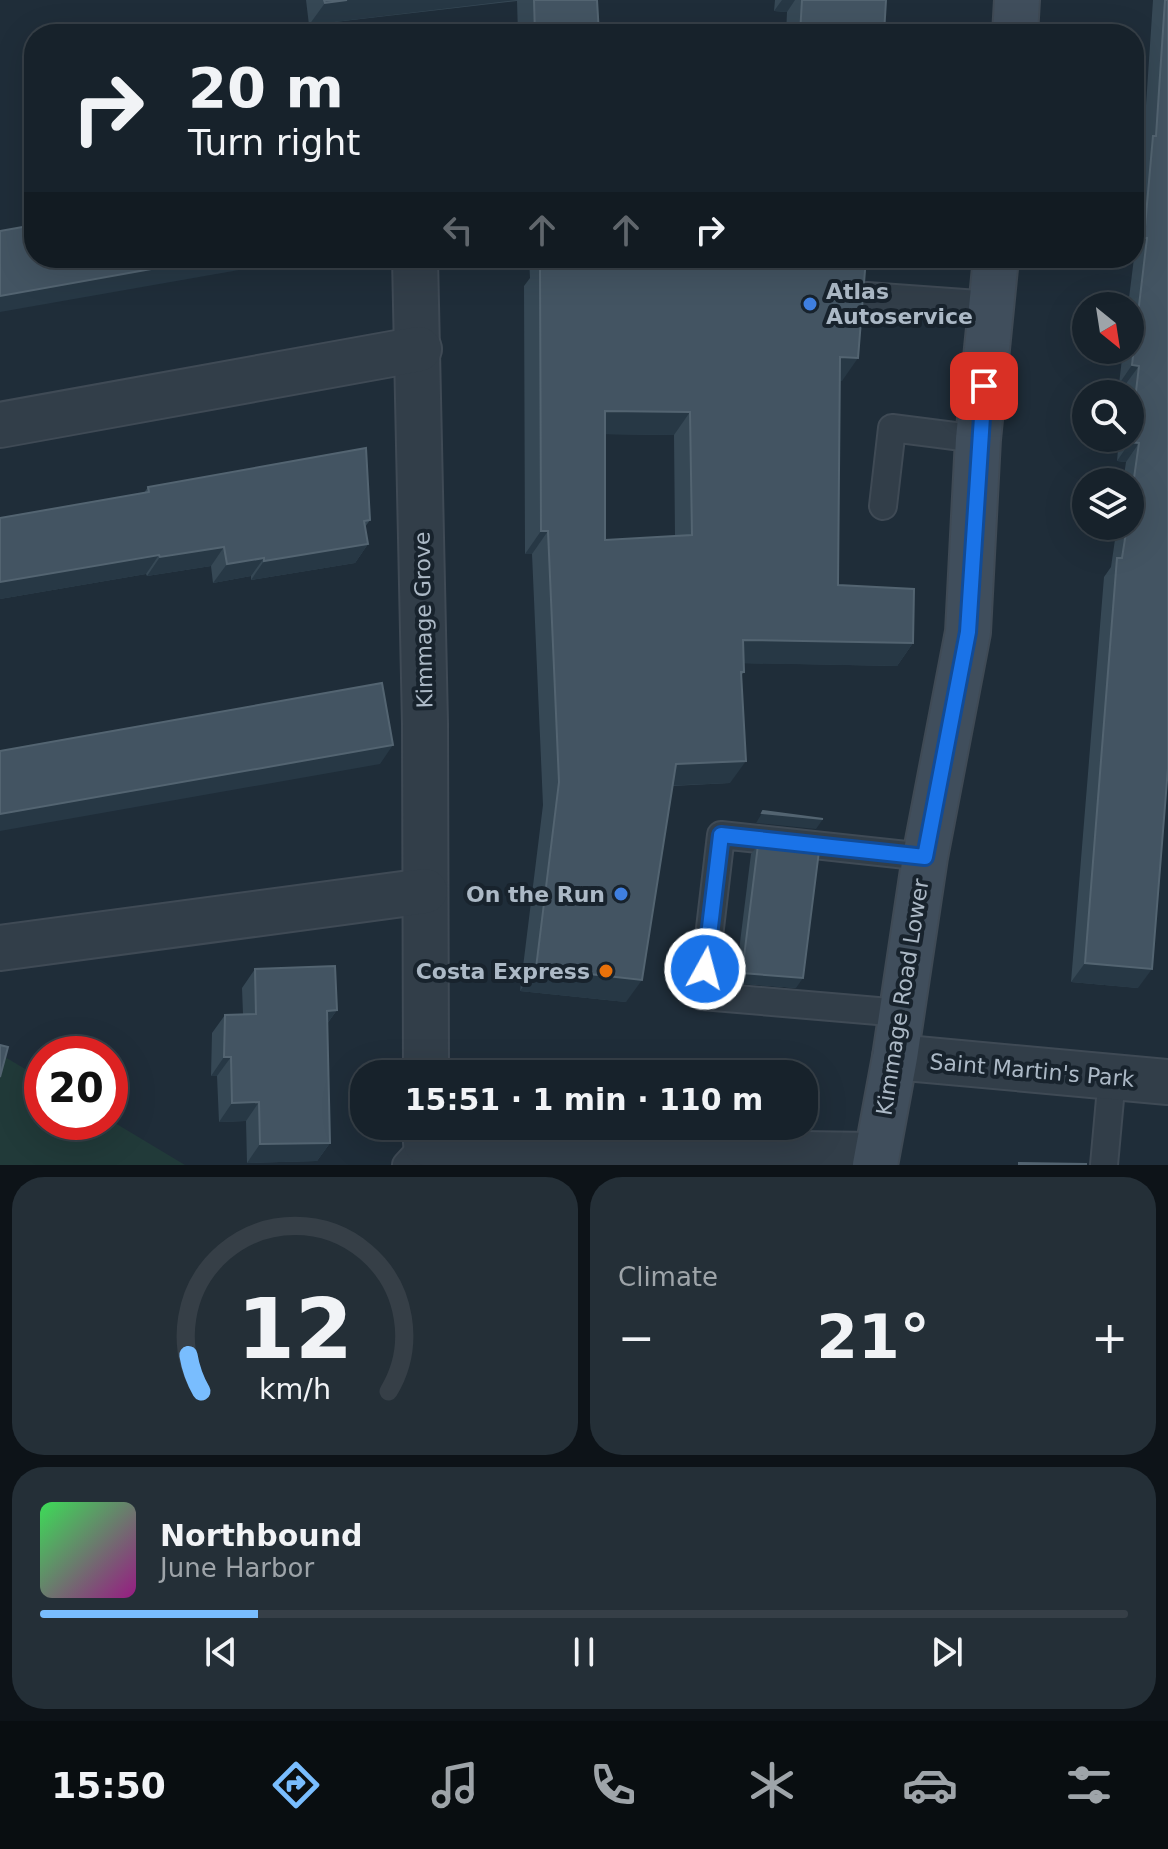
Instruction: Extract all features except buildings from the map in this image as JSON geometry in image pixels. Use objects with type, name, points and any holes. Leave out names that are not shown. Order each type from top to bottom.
[{"type":"main road","points":[[1016,24],[1017,0]]},
{"type":"main road","name":"Kimmage Road Lower","points":[[875,1160],[895,1057],[925,857],[968,632],[978,439],[995,268]]},
{"type":"street","name":"Kimmage Grove","points":[[415,268],[419,349],[426,1060]]},
{"type":"street","points":[[0,425],[419,349]]},
{"type":"street","points":[[0,948],[425,891]]},
{"type":"street","name":"Saint Martin's Park","points":[[895,1057],[1168,1082]]},
{"type":"street","points":[[419,1145],[521,1157],[875,1160]]},
{"type":"lane","points":[[867,296],[992,305]]},
{"type":"lane","points":[[883,506],[892,428],[978,439]]},
{"type":"lane","points":[[901,1013],[702,996],[721,835],[925,857]]},
{"type":"lane","points":[[1104,1165],[1112,1077]]},
{"type":"green space","points":[[0,1054],[24,1068],[24,1140],[128,1140],[128,1131],[185,1165],[0,1165]]},
{"type":"place","name":"Atlas Autoservice","points":[[810,304]]},
{"type":"place","name":"On the Run","points":[[621,894]]},
{"type":"place","name":"Costa Express","points":[[606,971]]},
{"type":"route","points":[[705,969],[721,835],[925,857],[968,632],[978,439],[984,386]]}]
